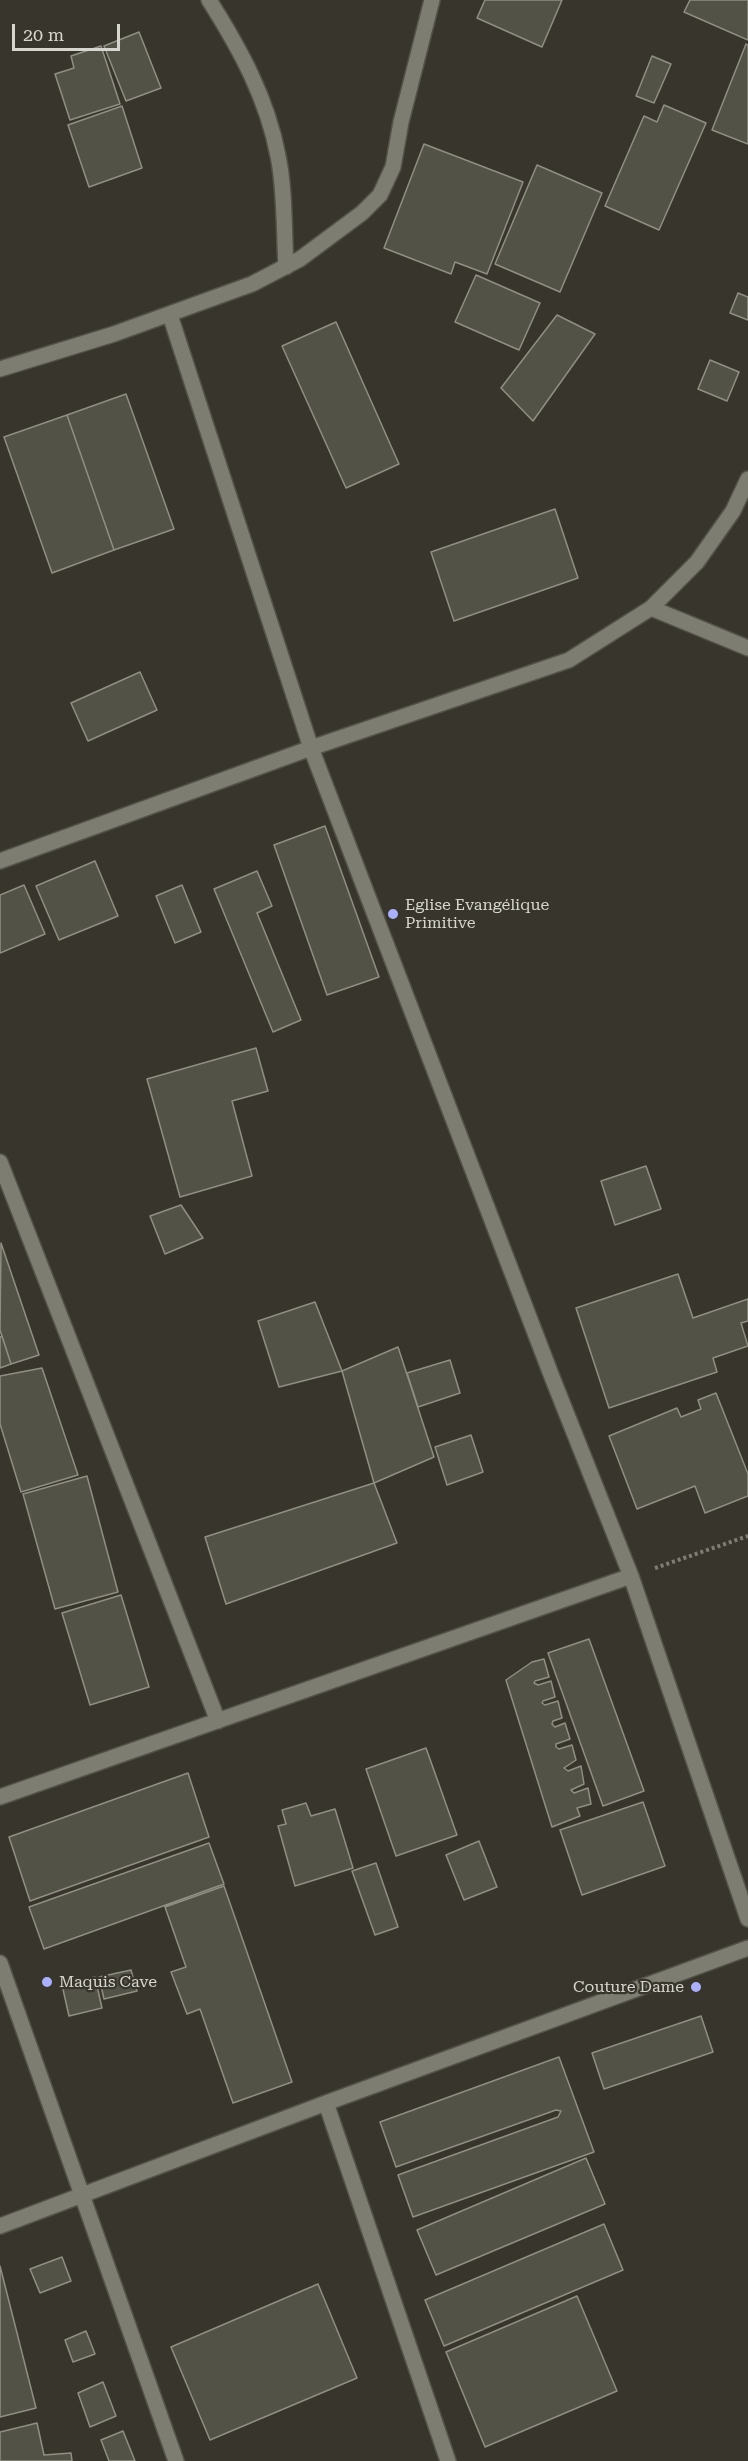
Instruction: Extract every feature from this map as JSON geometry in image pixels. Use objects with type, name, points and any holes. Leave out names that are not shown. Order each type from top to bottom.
[{"type":"street","points":[[209,0],[242,52],[265,105],[279,157],[286,267]]},
{"type":"street","points":[[0,369],[170,315],[252,284],[300,259],[355,219],[380,195],[393,167],[401,122],[432,0]]},
{"type":"street","points":[[170,315],[311,748],[552,1377],[631,1576],[748,1919]]},
{"type":"street","points":[[0,861],[311,748],[569,660],[651,608],[697,562],[733,511],[748,479]]},
{"type":"street","points":[[651,608],[748,648]]},
{"type":"street","points":[[0,1162],[218,1721]]},
{"type":"street","points":[[0,1797],[631,1576]]},
{"type":"street","points":[[0,2226],[748,1948]]},
{"type":"street","points":[[0,1963],[176,2461]]},
{"type":"street","points":[[326,2103],[447,2461]]},
{"type":"path","points":[[631,1576],[748,1536]]},
{"type":"building","points":[[485,0],[562,0],[542,47],[477,18]]},
{"type":"building","points":[[690,0],[748,0],[748,40],[684,12]]},
{"type":"building","points":[[139,32],[161,88],[126,101],[104,46]]},
{"type":"building","points":[[746,44],[748,45],[748,144],[712,130]]},
{"type":"building","points":[[101,46],[120,104],[70,120],[55,74],[74,68],[71,56]]},
{"type":"building","points":[[652,56],[671,64],[654,103],[636,96]]},
{"type":"building","points":[[664,105],[706,123],[659,230],[605,206],[644,116],[657,122]]},
{"type":"building","points":[[122,106],[142,168],[89,187],[68,125]]},
{"type":"building","points":[[424,144],[523,182],[487,274],[455,262],[451,274],[384,248]]},
{"type":"building","points":[[537,165],[602,193],[560,292],[495,264]]},
{"type":"building","points":[[476,275],[540,303],[519,350],[455,322]]},
{"type":"building","points":[[738,293],[748,297],[748,320],[730,313]]},
{"type":"building","points":[[557,315],[595,334],[533,421],[501,388]]},
{"type":"building","points":[[336,322],[399,464],[346,488],[282,346]]},
{"type":"building","points":[[710,360],[739,372],[727,401],[698,389]]},
{"type":"building","points":[[126,394],[174,529],[114,550],[67,415]]},
{"type":"building","points":[[67,415],[114,550],[52,573],[4,437]]},
{"type":"building","points":[[555,509],[578,578],[454,621],[431,552]]},
{"type":"building","points":[[140,672],[157,710],[88,741],[71,703]]},
{"type":"building","points":[[325,826],[379,977],[327,995],[274,845]]},
{"type":"building","points":[[95,861],[118,916],[59,940],[36,886]]},
{"type":"building","points":[[257,871],[272,906],[257,913],[301,1020],[273,1032],[214,889]]},
{"type":"building","points":[[24,885],[45,934],[0,953],[0,895]]},
{"type":"building","points":[[182,885],[201,932],[175,943],[156,896]]},
{"type":"building","points":[[256,1048],[268,1091],[232,1101],[252,1176],[180,1197],[147,1079]]},
{"type":"building","points":[[646,1166],[661,1209],[615,1225],[601,1181]]},
{"type":"building","points":[[181,1205],[203,1238],[165,1254],[150,1216]]},
{"type":"building","points":[[1,1243],[39,1355],[11,1364],[0,1330]]},
{"type":"building","points":[[678,1274],[693,1318],[748,1299],[748,1321],[741,1323],[748,1346],[713,1358],[717,1372],[609,1408],[576,1308]]},
{"type":"building","points":[[315,1302],[342,1371],[279,1387],[258,1321]]},
{"type":"building","points":[[2,1336],[11,1364],[0,1368],[0,1337]]},
{"type":"building","points":[[398,1347],[434,1457],[374,1483],[342,1371]]},
{"type":"building","points":[[450,1360],[460,1393],[418,1407],[407,1373]]},
{"type":"building","points":[[42,1368],[78,1475],[21,1492],[0,1424],[0,1376]]},
{"type":"building","points":[[716,1393],[748,1474],[748,1496],[705,1513],[695,1486],[637,1509],[609,1436],[677,1408],[681,1417],[701,1409],[698,1400]]},
{"type":"building","points":[[471,1435],[483,1472],[447,1485],[435,1447]]},
{"type":"building","points":[[87,1476],[118,1592],[55,1609],[23,1494]]},
{"type":"building","points":[[374,1483],[397,1543],[226,1604],[205,1537]]},
{"type":"building","points":[[121,1595],[149,1687],[90,1705],[62,1613]]},
{"type":"building","points":[[589,1639],[644,1791],[603,1806],[548,1653]]},
{"type":"building","points":[[544,1659],[549,1677],[534,1683],[538,1685],[551,1681],[555,1697],[542,1703],[545,1705],[558,1701],[562,1718],[553,1721],[552,1724],[555,1727],[565,1723],[570,1739],[556,1744],[556,1747],[559,1749],[572,1745],[576,1760],[564,1768],[568,1771],[581,1766],[584,1784],[571,1790],[574,1793],[588,1788],[591,1804],[577,1808],[580,1816],[552,1827],[506,1680],[532,1662]]},
{"type":"building","points":[[426,1748],[457,1835],[396,1856],[366,1769]]},
{"type":"building","points":[[188,1773],[209,1837],[30,1901],[9,1837]]},
{"type":"building","points":[[643,1802],[665,1866],[582,1895],[560,1830]]},
{"type":"building","points":[[306,1803],[311,1816],[335,1809],[353,1868],[295,1886],[278,1826],[286,1824],[282,1810]]},
{"type":"building","points":[[479,1841],[497,1887],[464,1900],[446,1855]]},
{"type":"building","points":[[209,1843],[224,1884],[44,1949],[29,1907]]},
{"type":"building","points":[[376,1863],[398,1927],[375,1935],[352,1871]]},
{"type":"building","points":[[224,1886],[292,2082],[233,2103],[200,2009],[187,2014],[171,1972],[186,1967],[165,1907]]},
{"type":"building","points":[[131,1970],[137,1991],[104,1999],[99,1977]]},
{"type":"building","points":[[95,1977],[102,2008],[69,2016],[62,1985]]},
{"type":"building","points":[[701,2016],[713,2052],[604,2089],[592,2053]]},
{"type":"building","points":[[559,2057],[594,2152],[413,2217],[398,2175],[558,2117],[561,2111],[556,2110],[396,2167],[380,2122]]},
{"type":"building","points":[[586,2158],[605,2204],[436,2275],[417,2230]]},
{"type":"building","points":[[604,2224],[623,2270],[444,2346],[425,2300]]},
{"type":"building","points":[[62,2257],[71,2281],[40,2293],[30,2269]]},
{"type":"building","points":[[0,2266],[36,2408],[0,2417]]},
{"type":"building","points":[[318,2284],[357,2378],[210,2440],[171,2347]]},
{"type":"building","points":[[577,2296],[617,2391],[485,2447],[446,2352]]},
{"type":"building","points":[[86,2331],[95,2354],[73,2362],[65,2340]]},
{"type":"building","points":[[103,2382],[116,2416],[90,2427],[78,2393]]},
{"type":"building","points":[[37,2423],[44,2455],[71,2453],[72,2461],[0,2461],[0,2432]]},
{"type":"building","points":[[123,2431],[135,2461],[109,2461],[101,2440]]},
{"type":"place","name":"Eglise Evangélique Primitive","points":[[393,914]]},
{"type":"place","name":"Maquis Cave","points":[[47,1982]]},
{"type":"place","name":"Couture Dame","points":[[696,1987]]}]
